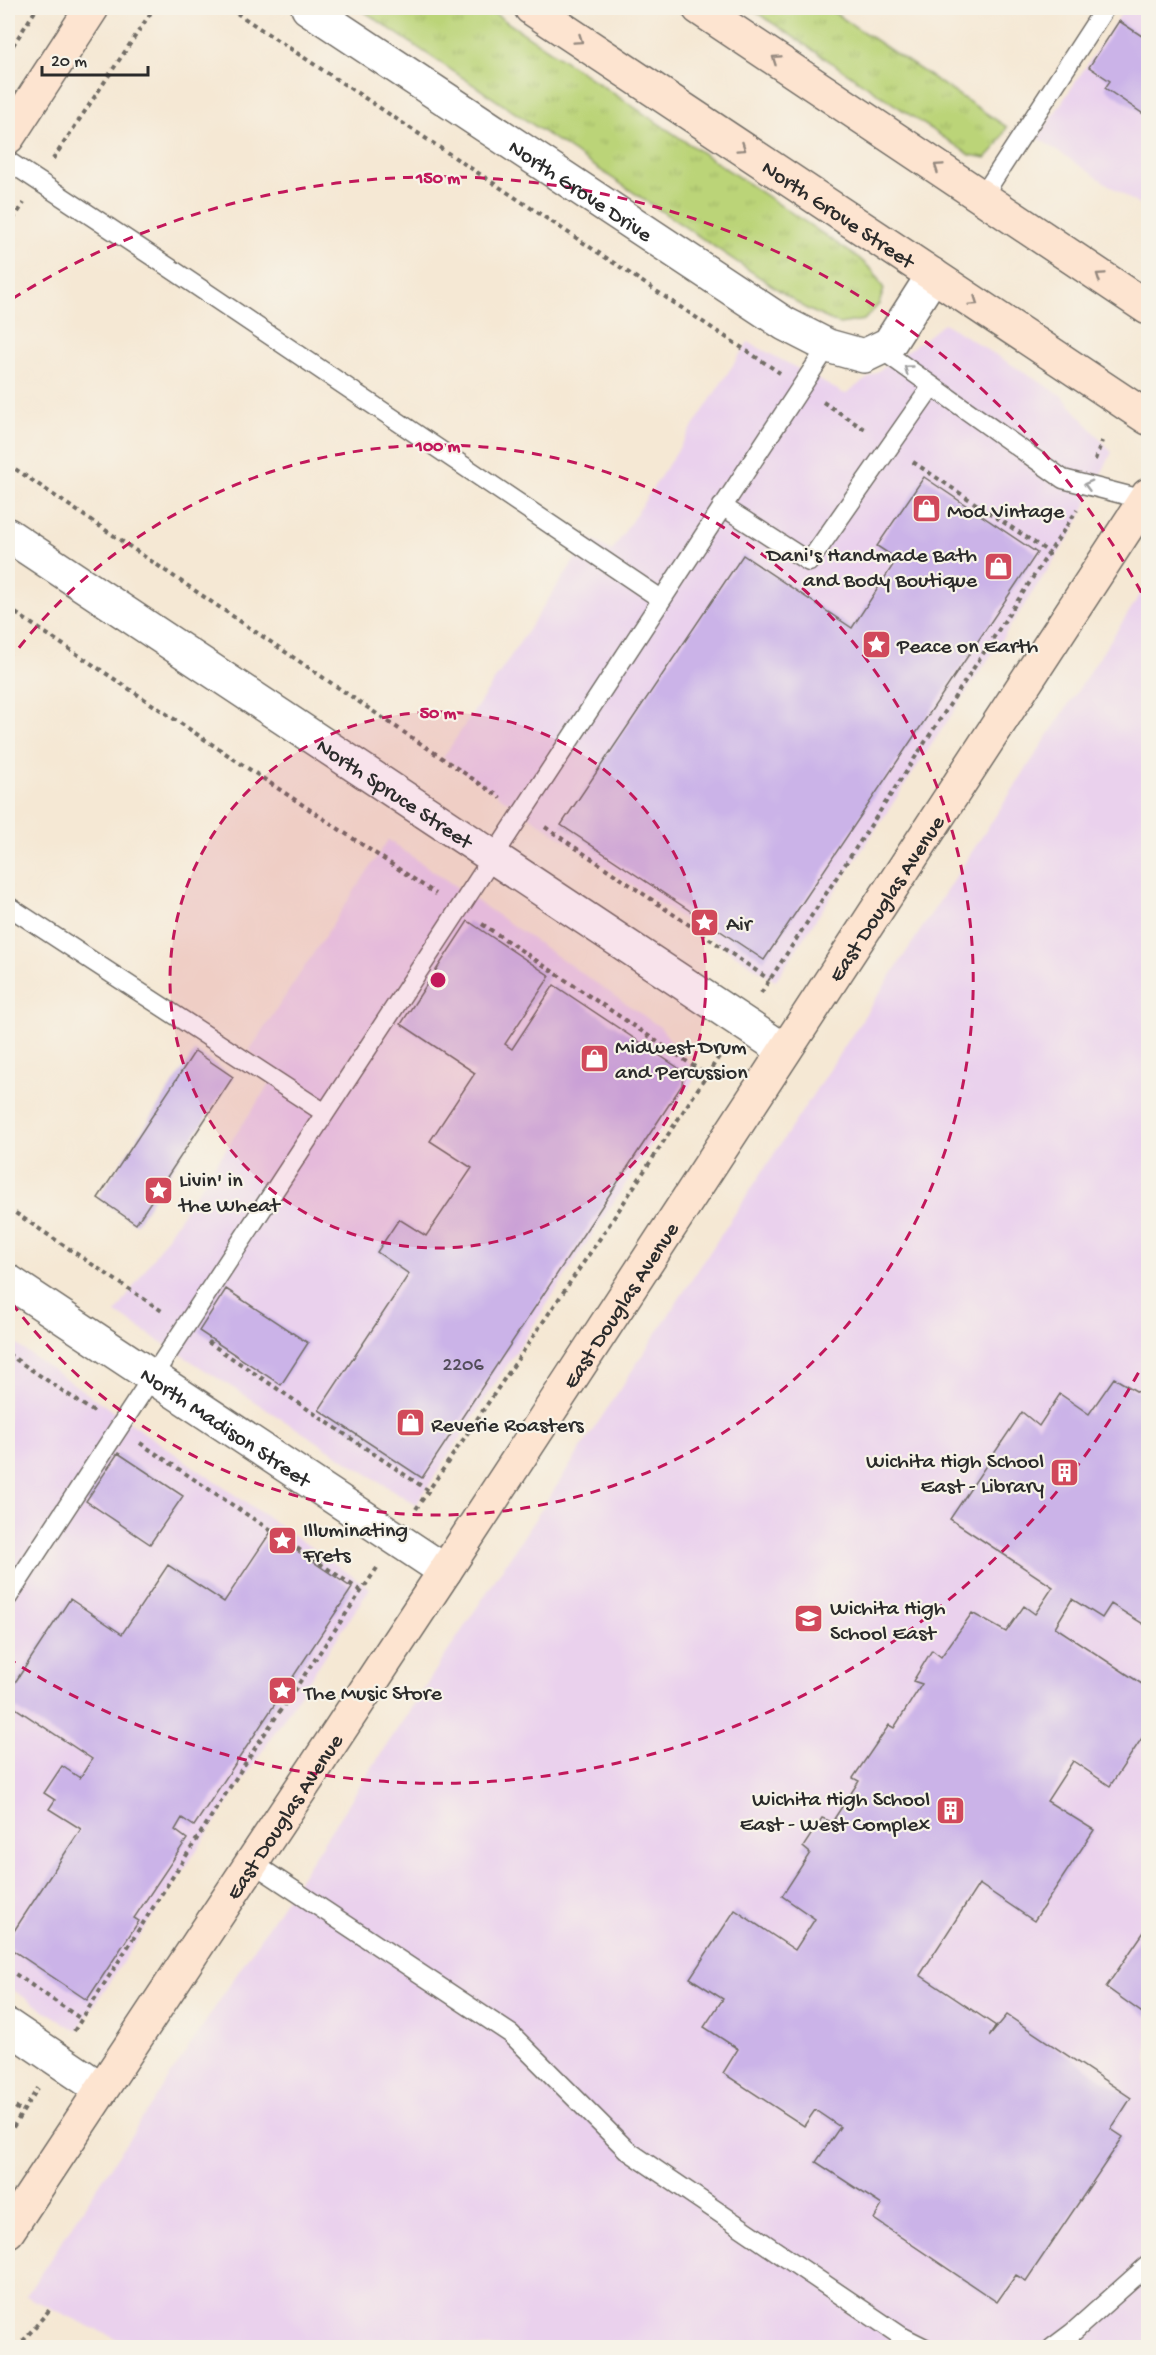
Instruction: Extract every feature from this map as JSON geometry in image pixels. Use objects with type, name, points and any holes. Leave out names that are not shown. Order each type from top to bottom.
[{"type":"main road","points":[[8,137],[92,8]]},
{"type":"main road","name":"North Grove Street","points":[[531,8],[1149,418]]},
{"type":"main road","points":[[699,8],[1149,308]]},
{"type":"main road","name":"East Douglas Avenue","points":[[8,2231],[445,1571],[1147,497]]},
{"type":"street","name":"North Grove Drive","points":[[308,8],[785,324],[828,346],[871,352]]},
{"type":"street","points":[[871,352],[889,344],[933,275]]},
{"type":"street","name":"North Spruce Street","points":[[8,535],[784,1050]]},
{"type":"street","name":"North Madison Street","points":[[8,1281],[445,1571]]},
{"type":"street","points":[[8,2026],[101,2089]]},
{"type":"lane","points":[[982,197],[1105,8]]},
{"type":"lane","points":[[8,161],[180,274],[661,599]]},
{"type":"lane","points":[[8,1597],[186,1328],[521,811],[828,346]]},
{"type":"lane","points":[[871,352],[932,386],[1064,478],[1147,497]]},
{"type":"lane","points":[[722,506],[809,562],[932,386]]},
{"type":"lane","points":[[8,906],[325,1113]]},
{"type":"lane","points":[[253,1863],[511,2034],[627,2150],[892,2330],[925,2348]]},
{"type":"lane","points":[[1052,2348],[1149,2265]]},
{"type":"path","points":[[8,53],[37,8]]},
{"type":"path","points":[[8,227],[154,8]]},
{"type":"path","points":[[229,8],[1050,553]]},
{"type":"path","points":[[8,2135],[257,1745],[611,1221],[1050,553],[1075,514],[1102,441]]},
{"type":"path","points":[[8,464],[770,980]]},
{"type":"path","points":[[8,608],[707,1075]]},
{"type":"path","points":[[8,1208],[429,1491]]},
{"type":"path","points":[[8,1354],[361,1591]]},
{"type":"path","points":[[8,1969],[81,2019]]},
{"type":"path","points":[[8,2102],[22,2112]]},
{"type":"path","points":[[17,2348],[51,2308]]},
{"type":"shaded area","points":[[1125,8],[1148,8],[1148,211],[1038,138]]},
{"type":"shaded area","points":[[944,323],[1061,395],[1112,452],[1072,533],[775,981],[443,758],[589,538],[612,551],[748,342],[845,394]]},
{"type":"shaded area","name":"Wichita High School East","points":[[1148,583],[1148,2347],[133,2347],[26,2296]]},
{"type":"shaded area","points":[[388,840],[660,1027],[697,1074],[416,1505],[116,1313],[273,1079],[250,1050]]},
{"type":"shaded area","points":[[8,1339],[370,1588],[77,2031],[8,1987]]},
{"type":"green space","points":[[359,8],[486,8],[859,258],[874,272],[884,289],[879,304],[864,320],[839,324],[807,309]]},
{"type":"green space","points":[[750,8],[827,8],[1007,127],[997,146],[986,158],[970,155]]},
{"type":"building","points":[[1119,21],[1148,40],[1148,117],[1105,88],[1110,81],[1089,67]]},
{"type":"building","points":[[924,477],[1037,553],[764,960],[561,825],[743,555],[852,628],[897,559],[877,546]]},
{"type":"building","points":[[468,921],[550,976],[505,1044],[512,1049],[554,985],[677,1067],[683,1074],[682,1085],[422,1478],[319,1410],[409,1274],[377,1252],[399,1219],[426,1236],[472,1168],[430,1141],[475,1073],[401,1024]]},
{"type":"building","points":[[195,1051],[233,1077],[136,1224],[98,1198]]},
{"type":"building","points":[[226,1289],[308,1343],[281,1385],[199,1331]]},
{"type":"building","points":[[1114,1378],[1148,1398],[1148,1627],[1111,1604],[1102,1618],[1072,1599],[1055,1627],[1148,1688],[1148,1729],[1110,1786],[1073,1761],[1047,1801],[1094,1830],[1034,1921],[979,1884],[920,1975],[996,2026],[989,2037],[1007,2015],[1131,2098],[1111,2129],[1123,2137],[1026,2281],[1016,2275],[997,2302],[874,2219],[882,2205],[816,2162],[840,2127],[815,2110],[804,2126],[723,2073],[738,2049],[704,2027],[723,1999],[690,1978],[735,1910],[795,1950],[815,1919],[782,1896],[810,1853],[803,1847],[822,1818],[832,1822],[859,1781],[853,1778],[889,1725],[894,1728],[922,1684],[913,1681],[932,1650],[941,1657],[972,1613],[1006,1632],[1024,1606],[1035,1614],[1053,1587],[950,1519],[1022,1412],[1039,1426],[1060,1394],[1089,1414]]},
{"type":"building","points":[[118,1453],[183,1496],[150,1544],[86,1501]]},
{"type":"building","points":[[270,1533],[352,1588],[194,1826],[182,1818],[175,1830],[187,1839],[134,1918],[139,1921],[87,2000],[8,1947],[8,1940],[81,1829],[49,1809],[55,1800],[44,1793],[62,1766],[80,1778],[92,1759],[8,1703],[8,1693],[70,1599],[122,1634],[168,1565],[224,1602]]},
{"type":"building","points":[[1148,1926],[1148,2017],[1106,1987]]},
{"type":"place","name":"Mod Vintage","points":[[926,509]]},
{"type":"place","name":"Dani's Handmade Bath and Body Boutique","points":[[998,566]]},
{"type":"place","name":"Peace on Earth","points":[[876,644]]},
{"type":"place","name":"Air","points":[[705,922]]},
{"type":"place","name":"Midwest Drum and Percussion","points":[[594,1058]]},
{"type":"place","name":"Livin' in the Wheat","points":[[158,1191]]},
{"type":"place","name":"Reverie Roasters","points":[[410,1423]]},
{"type":"place","name":"Wichita High School East - Library","points":[[1065,1472]]},
{"type":"place","name":"Illuminating Frets","points":[[282,1541]]},
{"type":"place","name":"Wichita High School East","points":[[809,1619]]},
{"type":"place","name":"The Music Store","points":[[283,1691]]},
{"type":"place","name":"Wichita High School East - West Complex","points":[[951,1810]]}]
